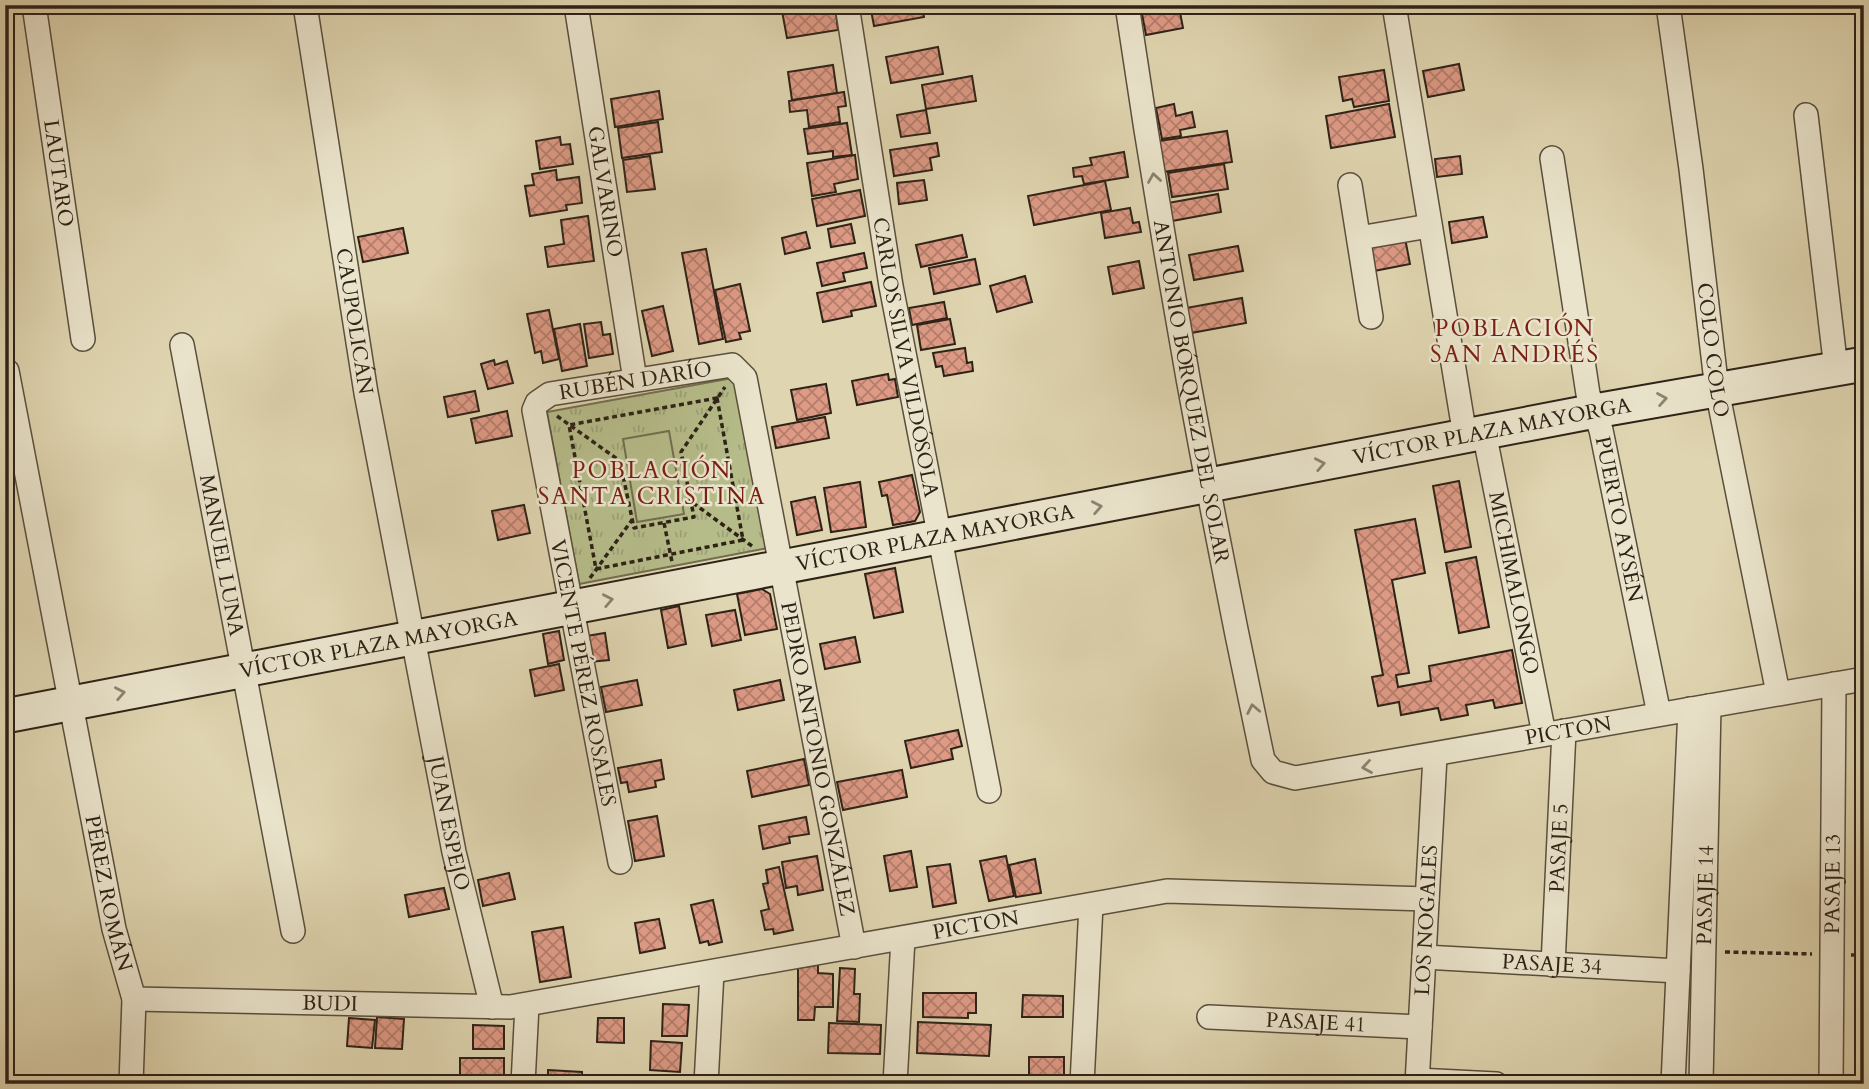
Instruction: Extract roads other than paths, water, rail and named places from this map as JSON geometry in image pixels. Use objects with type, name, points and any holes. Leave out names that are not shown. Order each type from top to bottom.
[{"type":"street","name":"LAUTARO","points":[[34,5],[82,339]]},
{"type":"street","name":"CAUPOLICÁN","points":[[305,5],[346,279],[414,637]]},
{"type":"street","name":"GALVARINO","points":[[576,5],[635,380]]},
{"type":"street","name":"CARLOS SILVA VILDÓSOLA","points":[[846,5],[889,273],[989,791]]},
{"type":"street","name":"ANTONIO BÓRQUEZ DEL SOLAR","points":[[1127,5],[1156,192],[1210,486],[1263,760],[1273,772]]},
{"type":"street","name":"MICHIMALONGO","points":[[1394,5],[1429,226],[1474,434],[1554,733]]},
{"type":"street","name":"COLO COLO","points":[[1668,5],[1691,169],[1717,390],[1778,693]]},
{"type":"street","points":[[1806,115],[1850,367]]},
{"type":"street","name":"PUERTO AYSÉN","points":[[1552,158],[1588,394],[1595,411],[1659,714]]},
{"type":"street","points":[[1350,185],[1371,317]]},
{"type":"street","points":[[1359,238],[1429,226]]},
{"type":"street","name":"MANUEL LUNA","points":[[182,345],[293,931]]},
{"type":"street","name":"RUBÉN DARÍO","points":[[537,403],[550,394],[726,365],[738,368]]},
{"type":"street","name":"VÍCTOR PLAZA MAYORGA","points":[[5,716],[414,637],[576,597],[782,567],[1595,411],[1850,367]]},
{"type":"street","name":"PEDRO ANTONIO GONZÁLEZ","points":[[738,368],[745,379],[854,947]]},
{"type":"street","name":"PÉREZ ROMÁN","points":[[8,371],[114,929],[134,999],[131,1084]]},
{"type":"street","name":"VICENTE PÉREZ ROSALES","points":[[537,403],[534,418],[576,597],[620,862]]},
{"type":"street","name":"JUAN ESPEJO","points":[[414,637],[462,893],[492,1007]]},
{"type":"street","name":"PICTON","points":[[1273,772],[1295,778],[1435,756],[1864,679]]},
{"type":"street","name":"PASAJE 13","points":[[1831,1084],[1834,684]]},
{"type":"street","name":"PASAJE 14","points":[[1700,707],[1704,951],[1701,1084]]},
{"type":"street","name":"PASAJE 14","points":[[1673,1084],[1678,971],[1700,707]]},
{"type":"street","name":"PASAJE 5","points":[[1553,965],[1554,733]]},
{"type":"street","name":"LOS NOGALES","points":[[1417,1082],[1435,756]]},
{"type":"street","name":"PICTON","points":[[527,1005],[1181,890],[1427,898]]},
{"type":"street","points":[[1082,1084],[1091,905]]},
{"type":"street","points":[[895,1084],[902,938]]},
{"type":"street","name":"PASAJE 34","points":[[1424,957],[1678,971]]},
{"type":"street","points":[[706,1084],[712,972]]},
{"type":"street","name":"BUDI","points":[[134,999],[492,1007],[527,1005]]},
{"type":"street","points":[[523,1084],[527,1005]]},
{"type":"street","name":"PASAJE 41","points":[[1209,1017],[1420,1027]]},
{"type":"street","points":[[1417,1082],[1496,1084]]},
{"type":"district","name":"POBLACIÓN SAN ANDRÉS","points":[[1515,341]]},
{"type":"district","name":"POBLACIÓN SANTA CRISTINA","points":[[652,483]]}]
